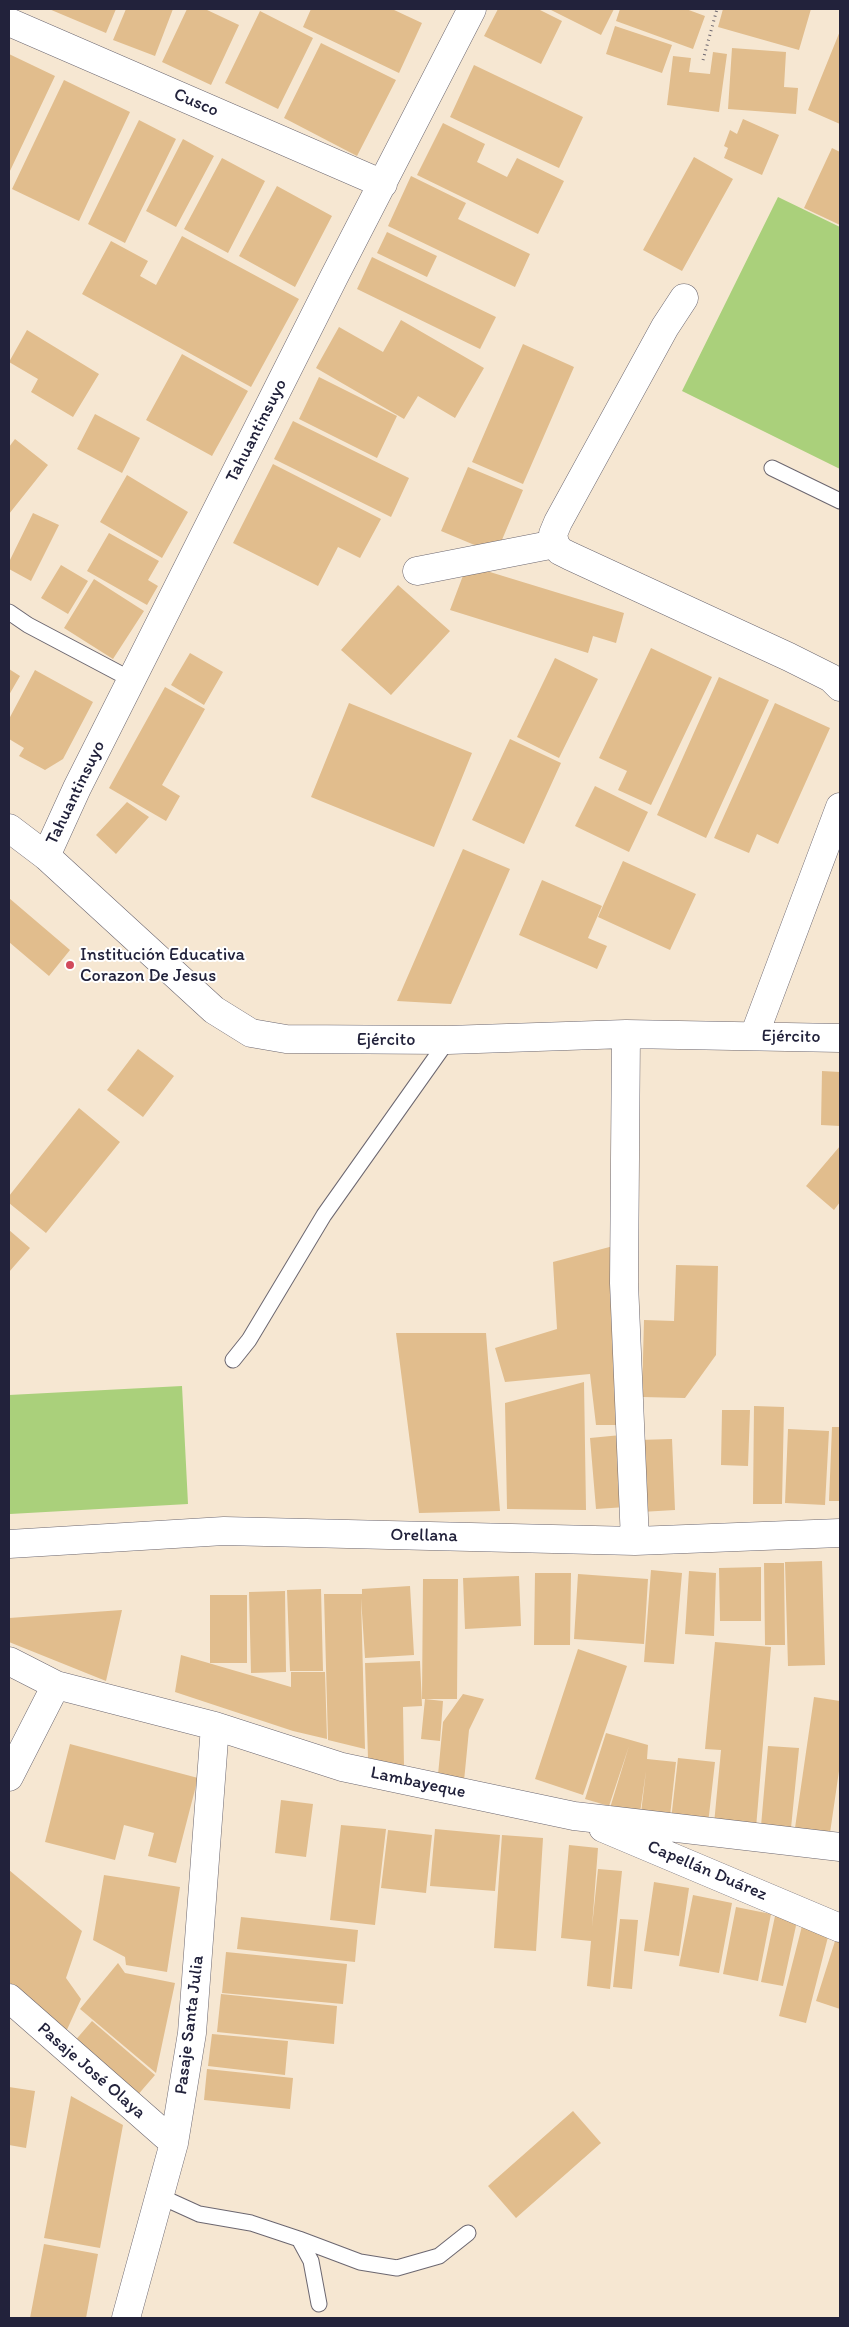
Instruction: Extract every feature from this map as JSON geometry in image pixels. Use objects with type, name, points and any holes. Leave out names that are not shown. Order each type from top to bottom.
[{"type":"street","name":"Tahuantinsuyo","points":[[46,856],[330,285],[472,9]]},
{"type":"street","name":"Cusco","points":[[9,22],[383,184]]},
{"type":"street","points":[[684,298],[664,327],[558,522],[553,534],[555,544],[560,551],[789,657],[831,678],[840,687]]},
{"type":"street","points":[[417,571],[555,544]]},
{"type":"street","points":[[754,1036],[840,807]]},
{"type":"street","name":"Ejército","points":[[9,828],[46,856],[214,1010],[251,1033],[286,1039],[448,1040],[626,1034],[840,1038]]},
{"type":"street","points":[[626,1034],[624,1283],[635,1541]]},
{"type":"street","name":"Orellana","points":[[9,1544],[224,1531],[635,1541],[840,1533]]},
{"type":"street","name":"Lambayeque","points":[[9,1661],[56,1685],[215,1726],[342,1767],[574,1816],[840,1847]]},
{"type":"street","points":[[9,1777],[56,1685]]},
{"type":"street","name":"Pasaje Santa Julia","points":[[126,2318],[174,2143],[192,2033],[215,1726]]},
{"type":"street","name":"Capellán Duárez","points":[[574,1816],[840,1928]]},
{"type":"street","name":"Pasaje José Olaya","points":[[9,1998],[174,2143]]},
{"type":"lane","points":[[772,468],[840,501]]},
{"type":"lane","points":[[9,612],[28,625],[132,680]]},
{"type":"lane","points":[[233,1360],[248,1340],[324,1215],[448,1040]]},
{"type":"lane","points":[[162,2192],[166,2199],[199,2214],[251,2223],[360,2262],[397,2268],[438,2256],[468,2233]]},
{"type":"lane","points":[[299,2239],[311,2261],[319,2304]]},
{"type":"path","points":[[703,60],[717,9]]},
{"type":"green space","points":[[778,197],[840,227],[840,469],[682,391]]},
{"type":"green space","points":[[182,1386],[188,1504],[10,1514],[9,1395]]},
{"type":"building","points":[[49,9],[116,9],[106,33]]},
{"type":"building","points":[[126,9],[173,9],[155,56],[113,40]]},
{"type":"building","points":[[187,9],[205,9],[239,25],[211,85],[162,62]]},
{"type":"building","points":[[311,9],[392,9],[422,23],[399,73],[303,27]]},
{"type":"building","points":[[498,9],[538,9],[562,21],[541,64],[484,36]]},
{"type":"building","points":[[549,9],[614,9],[601,35]]},
{"type":"building","points":[[620,9],[686,9],[705,16],[693,49],[616,21]]},
{"type":"building","points":[[723,9],[811,9],[799,50],[718,27]]},
{"type":"building","points":[[260,11],[313,38],[278,109],[225,83]]},
{"type":"building","points":[[615,26],[672,45],[662,73],[606,54]]},
{"type":"building","points":[[840,31],[840,124],[808,110]]},
{"type":"building","points":[[321,43],[396,80],[357,156],[284,118]]},
{"type":"building","points":[[732,48],[786,52],[784,87],[798,88],[796,114],[728,109]]},
{"type":"building","points":[[713,52],[727,54],[719,112],[667,105],[673,56],[691,58],[689,72],[710,74]]},
{"type":"building","points":[[9,54],[55,76],[9,173]]},
{"type":"building","points":[[474,65],[583,117],[559,168],[450,117]]},
{"type":"building","points":[[64,80],[130,112],[79,221],[12,189]]},
{"type":"building","points":[[743,119],[779,135],[762,175],[724,158],[728,148],[724,146],[730,130],[737,134]]},
{"type":"building","points":[[139,120],[176,139],[125,243],[88,224]]},
{"type":"building","points":[[443,123],[485,144],[477,162],[507,177],[517,158],[564,181],[538,234],[417,175]]},
{"type":"building","points":[[183,139],[214,156],[176,227],[146,211]]},
{"type":"building","points":[[832,148],[840,152],[840,225],[804,208]]},
{"type":"building","points":[[694,157],[733,179],[682,271],[643,250]]},
{"type":"building","points":[[222,158],[265,181],[228,253],[184,229]]},
{"type":"building","points":[[411,176],[466,203],[458,219],[530,254],[515,287],[388,226]]},
{"type":"building","points":[[277,186],[332,216],[295,287],[239,256]]},
{"type":"building","points":[[387,232],[437,256],[427,277],[377,253]]},
{"type":"building","points":[[182,236],[299,299],[251,387],[82,294],[111,241],[148,261],[140,276],[156,285]]},
{"type":"building","points":[[372,257],[496,317],[480,349],[357,289]]},
{"type":"building","points":[[401,320],[484,368],[455,418],[418,396],[404,419],[316,368],[339,327],[383,352]]},
{"type":"building","points":[[27,330],[99,374],[73,417],[31,392],[38,379],[9,362]]},
{"type":"building","points":[[523,344],[574,367],[523,484],[472,462]]},
{"type":"building","points":[[182,354],[248,391],[212,456],[146,420]]},
{"type":"building","points":[[319,377],[397,416],[377,458],[299,419]]},
{"type":"building","points":[[95,414],[140,438],[122,473],[77,449]]},
{"type":"building","points":[[293,421],[409,478],[391,517],[274,459]]},
{"type":"building","points":[[15,439],[48,465],[9,514],[9,447]]},
{"type":"building","points":[[273,464],[381,519],[360,558],[338,547],[318,586],[233,543]]},
{"type":"building","points":[[468,467],[523,490],[496,554],[441,531]]},
{"type":"building","points":[[127,475],[188,512],[162,558],[100,522]]},
{"type":"building","points":[[33,513],[59,525],[31,581],[9,569],[9,562]]},
{"type":"building","points":[[109,533],[159,561],[148,580],[158,586],[147,605],[87,571]]},
{"type":"building","points":[[61,565],[88,581],[68,614],[41,598]]},
{"type":"building","points":[[467,565],[624,613],[616,643],[593,636],[588,653],[450,610]]},
{"type":"building","points":[[94,579],[144,611],[113,659],[64,628]]},
{"type":"building","points":[[398,585],[450,631],[391,695],[341,650]]},
{"type":"building","points":[[651,648],[712,677],[651,805],[618,790],[627,771],[599,758]]},
{"type":"building","points":[[190,653],[223,672],[204,705],[171,685]]},
{"type":"building","points":[[555,658],[598,679],[559,758],[517,737]]},
{"type":"building","points":[[9,669],[20,676],[9,695]]},
{"type":"building","points":[[35,670],[93,702],[63,759],[45,770],[19,756],[24,748],[9,739],[9,719]]},
{"type":"building","points":[[719,677],[769,700],[706,838],[657,815]]},
{"type":"building","points":[[165,687],[205,709],[162,785],[180,796],[166,821],[109,788]]},
{"type":"building","points":[[349,703],[472,753],[434,847],[311,797]]},
{"type":"building","points":[[775,703],[830,728],[778,844],[757,834],[749,853],[714,838]]},
{"type":"building","points":[[510,739],[561,763],[524,844],[472,820]]},
{"type":"building","points":[[595,786],[648,812],[629,852],[575,826]]},
{"type":"building","points":[[127,802],[149,817],[116,854],[96,835]]},
{"type":"building","points":[[463,849],[510,869],[451,1004],[397,1001]]},
{"type":"building","points":[[623,861],[696,894],[670,950],[598,917]]},
{"type":"building","points":[[542,880],[602,906],[588,938],[607,946],[597,969],[519,935]]},
{"type":"building","name":"Institución Educativa Corazon De Jesus","points":[[9,898],[70,950],[49,976],[9,942]]},
{"type":"building","points":[[138,1049],[174,1076],[143,1117],[107,1090]]},
{"type":"building","points":[[822,1071],[840,1072],[840,1126],[821,1125]]},
{"type":"building","points":[[79,1108],[120,1142],[46,1233],[9,1203],[9,1196]]},
{"type":"building","points":[[840,1146],[840,1202],[834,1210],[806,1186]]},
{"type":"building","points":[[9,1230],[30,1248],[9,1272]]},
{"type":"building","points":[[617,1245],[624,1425],[596,1425],[590,1374],[505,1382],[495,1348],[557,1329],[553,1262]]},
{"type":"building","points":[[676,1265],[718,1266],[716,1355],[685,1398],[642,1397],[644,1320],[674,1321]]},
{"type":"building","points":[[396,1333],[486,1333],[500,1511],[419,1513]]},
{"type":"building","points":[[584,1382],[586,1510],[507,1509],[505,1403]]},
{"type":"building","points":[[754,1406],[784,1407],[782,1504],[753,1504]]},
{"type":"building","points":[[722,1410],[750,1410],[748,1466],[721,1465]]},
{"type":"building","points":[[832,1427],[840,1427],[840,1501],[829,1501]]},
{"type":"building","points":[[788,1429],[829,1431],[825,1505],[785,1503]]},
{"type":"building","points":[[621,1435],[626,1507],[596,1509],[590,1438]]},
{"type":"building","points":[[672,1439],[675,1510],[641,1512],[638,1440]]},
{"type":"building","points":[[822,1561],[825,1665],[788,1666],[785,1562]]},
{"type":"building","points":[[764,1563],[784,1563],[785,1645],[765,1645]]},
{"type":"building","points":[[761,1567],[761,1621],[720,1621],[719,1568]]},
{"type":"building","points":[[651,1570],[682,1573],[674,1664],[644,1662]]},
{"type":"building","points":[[689,1571],[716,1573],[714,1636],[685,1634]]},
{"type":"building","points":[[535,1573],[571,1573],[570,1645],[534,1645]]},
{"type":"building","points":[[578,1574],[648,1579],[644,1644],[574,1639]]},
{"type":"building","points":[[519,1576],[521,1626],[465,1629],[463,1578]]},
{"type":"building","points":[[423,1579],[458,1579],[457,1699],[422,1699]]},
{"type":"building","points":[[410,1586],[414,1655],[365,1658],[361,1598],[365,1749],[328,1740],[324,1594],[362,1594],[362,1589]]},
{"type":"building","points":[[321,1589],[323,1671],[290,1671],[287,1590]]},
{"type":"building","points":[[285,1591],[286,1672],[251,1673],[249,1592]]},
{"type":"building","points":[[210,1595],[247,1595],[247,1663],[210,1663]]},
{"type":"building","points":[[122,1610],[106,1681],[9,1642],[9,1618]]},
{"type":"building","points":[[715,1642],[771,1647],[756,1828],[714,1824],[721,1750],[705,1749]]},
{"type":"building","points":[[578,1649],[627,1666],[583,1795],[535,1779]]},
{"type":"building","points":[[181,1655],[291,1687],[291,1672],[325,1672],[327,1739],[293,1731],[175,1692]]},
{"type":"building","points":[[420,1661],[422,1706],[403,1707],[404,1766],[368,1758],[365,1663]]},
{"type":"building","points":[[463,1694],[484,1699],[469,1730],[464,1781],[438,1775],[443,1722]]},
{"type":"building","points":[[814,1697],[840,1701],[840,1764],[830,1833],[795,1828]]},
{"type":"building","points":[[425,1699],[443,1701],[440,1741],[421,1739]]},
{"type":"building","points":[[606,1733],[648,1745],[647,1759],[676,1762],[670,1816],[641,1813],[646,1771],[640,1813],[610,1808],[629,1746],[609,1806],[585,1799]]},
{"type":"building","points":[[70,1744],[198,1778],[176,1863],[148,1856],[154,1833],[124,1825],[115,1860],[45,1842]]},
{"type":"building","points":[[768,1746],[799,1748],[791,1828],[761,1826]]},
{"type":"building","points":[[678,1758],[715,1762],[708,1824],[671,1820]]},
{"type":"building","points":[[281,1800],[313,1804],[306,1857],[275,1853]]},
{"type":"building","points":[[341,1825],[386,1829],[375,1925],[330,1920]]},
{"type":"building","points":[[435,1829],[500,1835],[495,1891],[430,1886]]},
{"type":"building","points":[[388,1830],[432,1835],[426,1893],[381,1888]]},
{"type":"building","points":[[502,1835],[543,1838],[536,1951],[494,1948]]},
{"type":"building","points":[[569,1845],[598,1848],[592,1927],[598,1869],[622,1871],[610,1989],[587,1986],[591,1941],[561,1938]]},
{"type":"building","points":[[9,1870],[82,1931],[66,1978],[81,1999],[65,2034],[9,1982]]},
{"type":"building","points":[[104,1875],[180,1887],[167,1972],[126,1965],[125,1957],[93,1940]]},
{"type":"building","points":[[654,1882],[689,1888],[679,1956],[644,1951]]},
{"type":"building","points":[[693,1895],[732,1903],[719,1973],[679,1966]]},
{"type":"building","points":[[736,1907],[771,1914],[758,1981],[723,1974]]},
{"type":"building","points":[[775,1916],[797,1921],[783,1986],[761,1982]]},
{"type":"building","points":[[241,1917],[358,1930],[355,1962],[237,1949]]},
{"type":"building","points":[[620,1919],[638,1920],[632,1989],[613,1987]]},
{"type":"building","points":[[802,1926],[829,1933],[806,2023],[779,2016]]},
{"type":"building","points":[[836,1938],[840,1939],[840,2009],[816,2001]]},
{"type":"building","points":[[226,1952],[347,1964],[343,2004],[222,1993]]},
{"type":"building","points":[[118,1963],[125,1973],[175,1983],[156,2073],[80,2009]]},
{"type":"building","points":[[221,1994],[337,2006],[334,2044],[217,2032]]},
{"type":"building","points":[[92,2021],[155,2075],[136,2097],[73,2043]]},
{"type":"building","points":[[212,2034],[288,2041],[285,2075],[208,2066]]},
{"type":"building","points":[[207,2069],[293,2078],[290,2109],[204,2100]]},
{"type":"building","points":[[9,2087],[35,2091],[26,2148],[9,2145]]},
{"type":"building","points":[[71,2096],[123,2125],[100,2248],[44,2238]]},
{"type":"building","points":[[573,2111],[601,2143],[516,2218],[488,2186]]},
{"type":"building","points":[[44,2244],[98,2254],[86,2318],[30,2318]]},
{"type":"place","name":"Institución Educativa Corazon De Jesus","points":[[70,965]]}]
